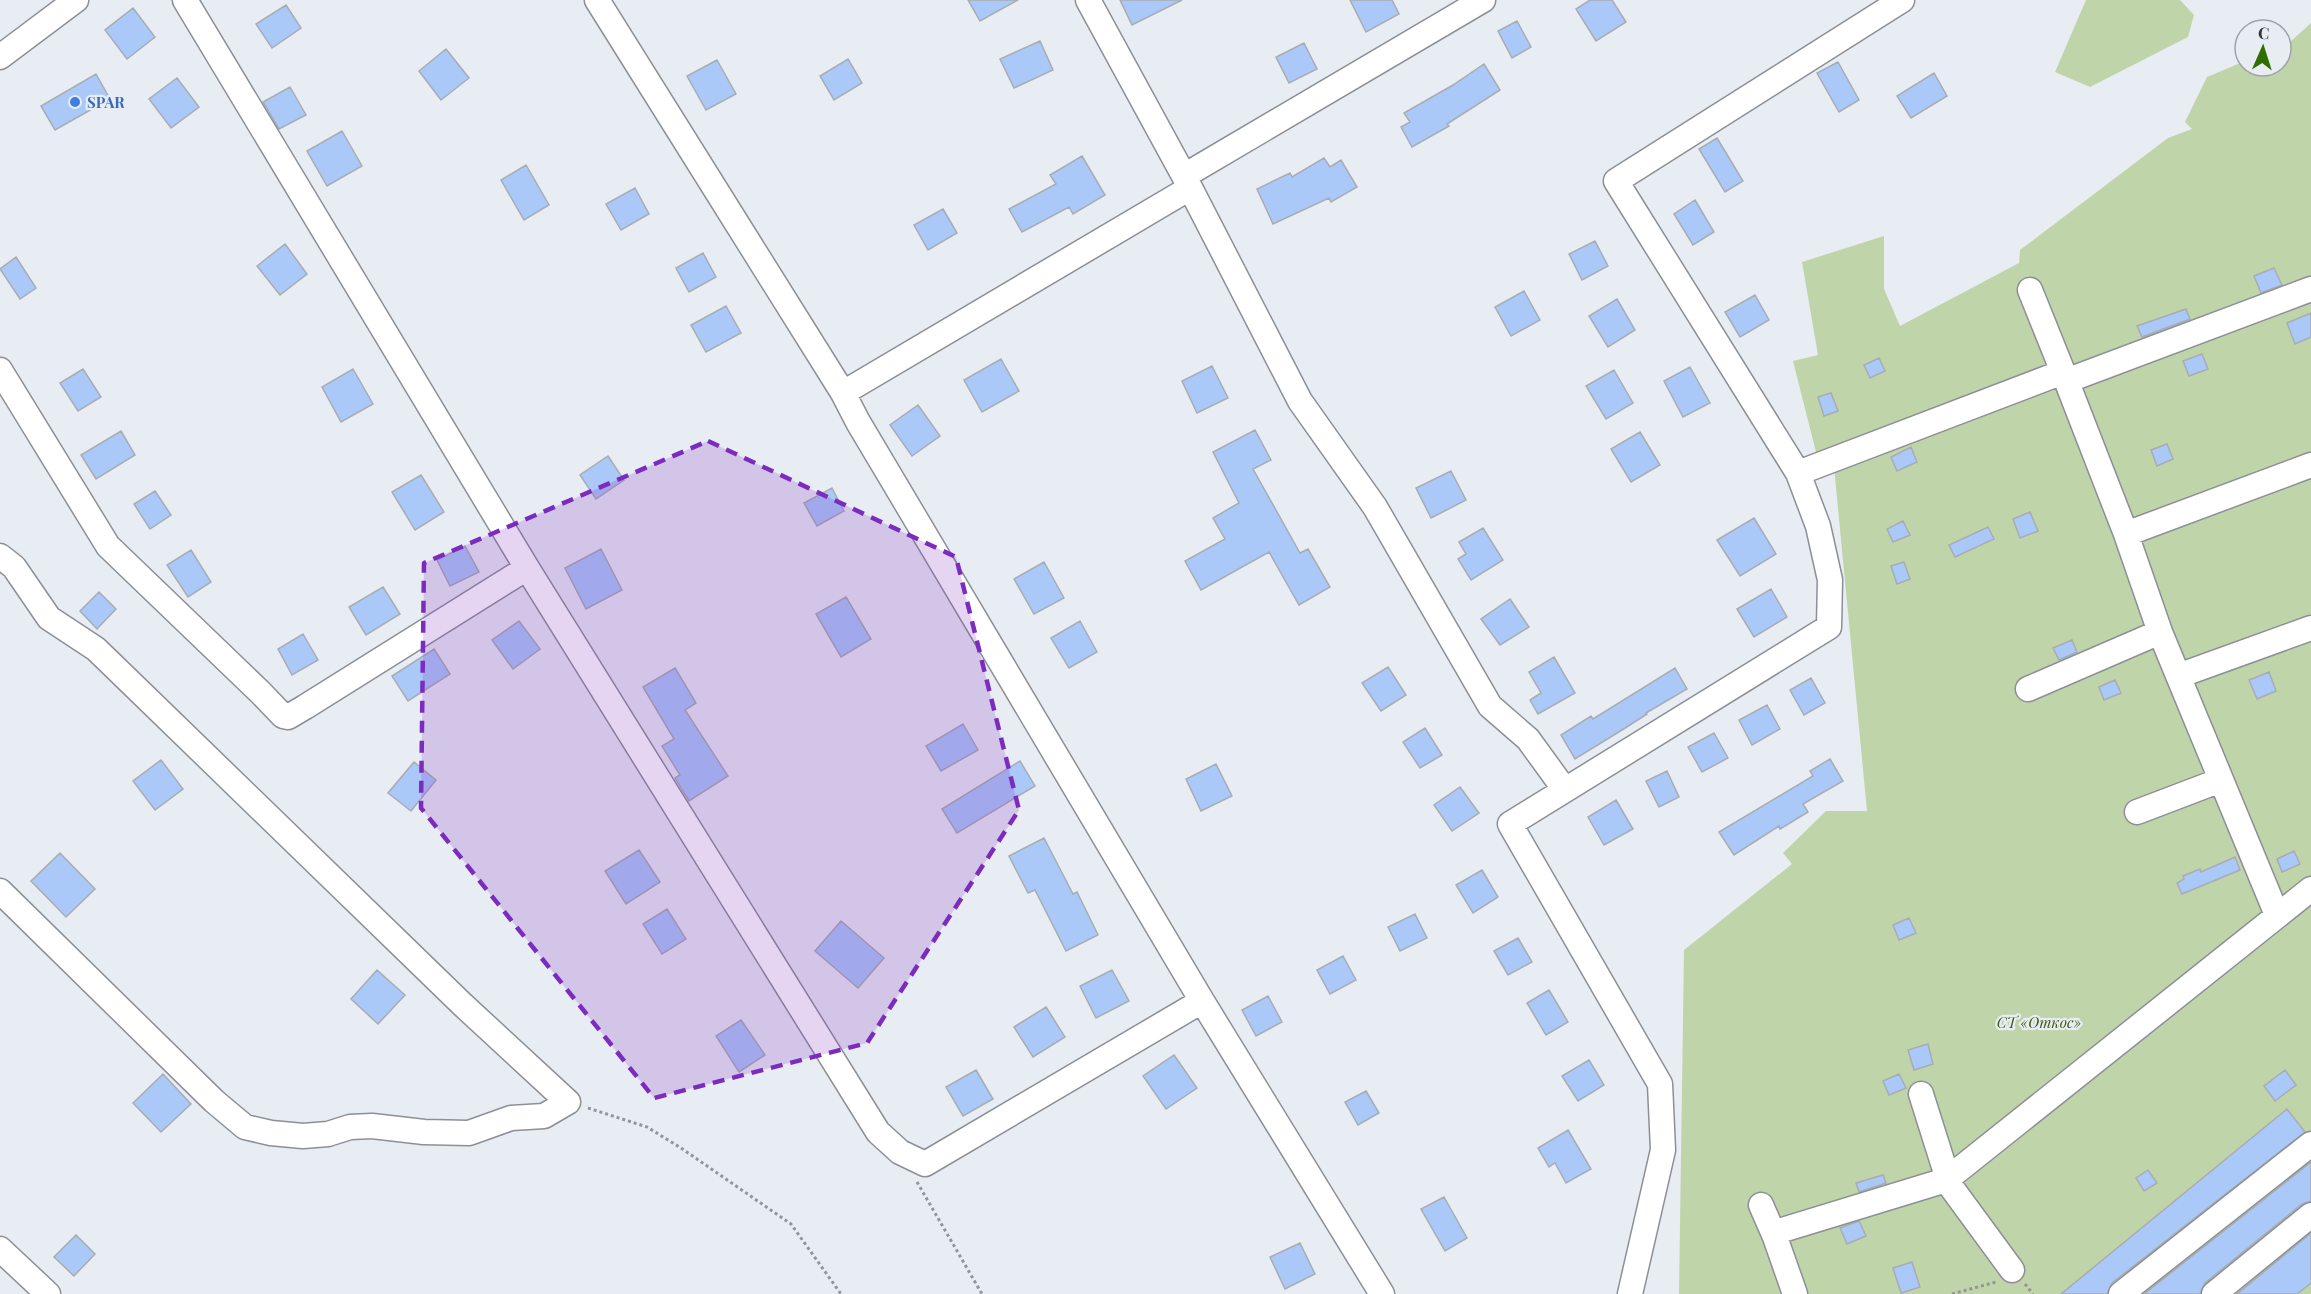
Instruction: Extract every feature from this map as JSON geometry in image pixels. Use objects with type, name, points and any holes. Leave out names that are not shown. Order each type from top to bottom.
[{"type":"street","points":[[0,57],[76,0]]},
{"type":"street","points":[[185,0],[527,568],[878,1132],[900,1152],[925,1164],[1202,1001]]},
{"type":"street","points":[[597,0],[843,393],[858,422],[1202,1001],[1382,1294]]},
{"type":"street","points":[[1088,0],[1187,182],[1300,401],[1375,507],[1490,706],[1528,739],[1565,790]]},
{"type":"street","points":[[843,393],[1483,0]]},
{"type":"street","points":[[1630,1294],[1663,1150],[1660,1084],[1510,824],[1829,627],[1830,580],[1818,526],[1798,473],[1616,181],[1902,0]]},
{"type":"street","points":[[1798,473],[2311,289]]},
{"type":"street","points":[[2030,290],[2126,534],[2160,632],[2277,915]]},
{"type":"street","points":[[0,370],[108,546],[283,716],[288,717],[305,707],[527,568]]},
{"type":"street","points":[[2126,534],[2311,465]]},
{"type":"street","points":[[0,556],[14,567],[49,618],[96,649],[446,989],[568,1102],[544,1116],[511,1118],[469,1133],[424,1132],[372,1126],[350,1127],[328,1134],[303,1136],[271,1133],[244,1127],[213,1101],[0,891]]},
{"type":"street","points":[[2178,676],[2311,628]]},
{"type":"street","points":[[2028,689],[2160,632]]},
{"type":"street","points":[[2137,812],[2221,780]]},
{"type":"street","points":[[1775,1237],[1779,1231],[1946,1180],[2311,889]]},
{"type":"street","points":[[1921,1094],[1945,1170],[1946,1180],[2012,1270]]},
{"type":"street","points":[[2121,1294],[2311,1144]]},
{"type":"street","points":[[1761,1205],[1795,1294]]},
{"type":"street","points":[[2214,1294],[2311,1215]]},
{"type":"street","points":[[0,1249],[48,1294]]},
{"type":"path","points":[[568,1102],[647,1127],[792,1224],[841,1294]]},
{"type":"path","points":[[900,1152],[982,1294]]},
{"type":"path","points":[[1952,1294],[1998,1282],[2012,1270]]},
{"type":"highlighted area","points":[[708,441],[956,557],[1019,810],[867,1043],[654,1098],[421,808],[424,563]]},
{"type":"green space","points":[[2086,0],[2180,0],[2194,15],[2188,37],[2090,87],[2055,72]]},
{"type":"green space","name":"СТ «Откос»","points":[[2311,23],[2311,1294],[1679,1294],[1684,950],[1792,864],[1783,853],[1826,811],[1867,811],[1833,456],[1817,456],[1793,361],[1818,355],[1802,262],[1884,236],[1884,289],[1900,326],[2019,263],[2020,250],[2168,138],[2192,129],[2185,122],[2207,77],[2233,66],[2233,78],[2293,78],[2293,39]]},
{"type":"building","points":[[968,0],[1018,0],[980,21]]},
{"type":"building","points":[[1120,0],[1182,0],[1132,25]]},
{"type":"building","points":[[1350,0],[1392,0],[1399,14],[1366,32]]},
{"type":"building","points":[[1590,0],[1612,0],[1626,22],[1596,41],[1576,9]]},
{"type":"building","points":[[286,5],[301,28],[272,48],[256,24]]},
{"type":"building","points":[[133,8],[155,37],[127,59],[105,30]]},
{"type":"building","points":[[1517,21],[1531,47],[1512,58],[1498,31]]},
{"type":"building","points":[[1040,41],[1053,70],[1014,88],[1000,59]]},
{"type":"building","points":[[1304,43],[1317,69],[1289,83],[1276,57]]},
{"type":"building","points":[[446,49],[469,78],[441,100],[419,71]]},
{"type":"building","points":[[848,59],[862,83],[834,100],[820,76]]},
{"type":"building","points":[[717,60],[736,94],[706,110],[687,76]]},
{"type":"building","points":[[1838,62],[1859,100],[1839,112],[1817,73]]},
{"type":"building","points":[[1484,64],[1500,90],[1447,124],[1449,126],[1412,147],[1401,127],[1410,122],[1404,113]]},
{"type":"building","points":[[1934,73],[1947,96],[1911,118],[1897,96]]},
{"type":"building","name":"SPAR","points":[[96,74],[110,99],[55,130],[41,106]]},
{"type":"building","points":[[177,78],[199,107],[171,128],[149,99]]},
{"type":"building","points":[[290,87],[306,115],[279,129],[263,102]]},
{"type":"building","points":[[342,131],[362,166],[327,186],[307,151]]},
{"type":"building","points":[[1717,138],[1743,181],[1725,192],[1699,149]]},
{"type":"building","points":[[1082,156],[1105,195],[1073,214],[1069,207],[1022,232],[1009,209],[1056,184],[1050,175]]},
{"type":"building","points":[[1324,158],[1330,167],[1341,160],[1357,187],[1331,202],[1329,198],[1273,224],[1257,189],[1290,173],[1292,177]]},
{"type":"building","points":[[526,165],[549,205],[524,220],[501,180]]},
{"type":"building","points":[[635,188],[649,214],[621,230],[606,204]]},
{"type":"building","points":[[1695,200],[1714,232],[1693,245],[1674,214]]},
{"type":"building","points":[[943,209],[957,233],[928,250],[914,225]]},
{"type":"building","points":[[1595,241],[1608,266],[1582,280],[1569,254]]},
{"type":"building","points":[[285,244],[307,274],[280,295],[257,266]]},
{"type":"building","points":[[703,253],[716,277],[689,292],[676,268]]},
{"type":"building","points":[[16,257],[36,288],[20,299],[0,269]]},
{"type":"building","points":[[2274,268],[2282,285],[2261,293],[2254,276]]},
{"type":"building","points":[[1524,291],[1540,320],[1511,336],[1495,307]]},
{"type":"building","points":[[1755,295],[1769,320],[1740,337],[1725,312]]},
{"type":"building","points":[[1617,299],[1635,330],[1608,347],[1589,316]]},
{"type":"building","points":[[726,306],[741,333],[706,352],[691,325]]},
{"type":"building","points":[[2186,309],[2190,319],[2142,337],[2137,326]]},
{"type":"building","points":[[2311,313],[2311,337],[2295,344],[2287,323]]},
{"type":"building","points":[[2202,354],[2208,369],[2189,376],[2183,361]]},
{"type":"building","points":[[1879,358],[1885,371],[1870,378],[1864,365]]},
{"type":"building","points":[[1001,359],[1019,391],[982,412],[964,380]]},
{"type":"building","points":[[1212,366],[1228,398],[1197,413],[1182,381]]},
{"type":"building","points":[[1690,367],[1710,403],[1683,417],[1664,381]]},
{"type":"building","points":[[83,369],[101,397],[78,411],[60,383]]},
{"type":"building","points":[[353,369],[373,404],[341,422],[322,387]]},
{"type":"building","points":[[1614,370],[1633,403],[1606,419],[1586,386]]},
{"type":"building","points":[[1831,393],[1838,411],[1824,416],[1818,397]]},
{"type":"building","points":[[918,405],[940,436],[912,456],[890,425]]},
{"type":"building","points":[[1255,430],[1271,460],[1253,469],[1300,553],[1308,549],[1330,587],[1299,605],[1269,552],[1201,590],[1185,561],[1225,539],[1213,518],[1239,503],[1213,452]]},
{"type":"building","points":[[121,431],[135,455],[96,479],[81,455]]},
{"type":"building","points":[[1640,432],[1660,465],[1631,482],[1611,449]]},
{"type":"building","points":[[2167,444],[2173,459],[2157,466],[2151,450]]},
{"type":"building","points":[[1911,447],[1917,462],[1897,471],[1891,457]]},
{"type":"building","points":[[608,456],[624,480],[596,499],[580,475]]},
{"type":"building","points":[[1451,471],[1466,500],[1431,518],[1416,488]]},
{"type":"building","points":[[421,475],[444,512],[415,530],[392,492]]},
{"type":"building","points":[[832,488],[844,511],[817,526],[804,503]]},
{"type":"building","points":[[155,491],[171,515],[150,529],[134,504]]},
{"type":"building","points":[[2030,512],[2038,531],[2020,538],[2013,519]]},
{"type":"building","points":[[1754,518],[1776,554],[1740,576],[1717,540]]},
{"type":"building","points":[[1903,521],[1910,535],[1893,542],[1887,529]]},
{"type":"building","points":[[1988,527],[1994,539],[1955,557],[1949,545]]},
{"type":"building","points":[[1483,528],[1503,560],[1471,580],[1458,559],[1466,554],[1459,542]]},
{"type":"building","points":[[465,546],[479,572],[450,586],[437,560]]},
{"type":"building","points":[[601,549],[622,590],[586,609],[565,568]]},
{"type":"building","points":[[191,550],[211,582],[188,597],[167,565]]},
{"type":"building","points":[[1044,562],[1064,598],[1034,614],[1014,579]]},
{"type":"building","points":[[1904,562],[1910,579],[1897,584],[1891,566]]},
{"type":"building","points":[[383,587],[400,614],[366,635],[349,607]]},
{"type":"building","points":[[1771,589],[1787,617],[1754,637],[1737,609]]},
{"type":"building","points":[[99,592],[116,609],[97,629],[80,611]]},
{"type":"building","points":[[846,597],[871,639],[841,657],[816,614]]},
{"type":"building","points":[[1510,599],[1529,627],[1500,645],[1481,619]]},
{"type":"building","points":[[519,621],[540,649],[513,669],[492,640]]},
{"type":"building","points":[[1080,621],[1097,652],[1069,668],[1051,638]]},
{"type":"building","points":[[303,634],[318,660],[292,675],[278,649]]},
{"type":"building","points":[[2072,640],[2077,652],[2059,660],[2053,648]]},
{"type":"building","points":[[434,649],[450,674],[408,701],[392,676]]},
{"type":"building","points":[[1554,657],[1575,693],[1538,714],[1530,700],[1541,693],[1529,672]]},
{"type":"building","points":[[1388,667],[1406,695],[1381,711],[1362,683]]},
{"type":"building","points":[[675,668],[696,703],[685,710],[728,776],[689,801],[675,778],[680,775],[662,746],[674,739],[643,687]]},
{"type":"building","points":[[1675,668],[1687,689],[1575,759],[1561,735],[1591,716],[1593,719]]},
{"type":"building","points":[[2269,672],[2276,691],[2257,699],[2249,680]]},
{"type":"building","points":[[1811,678],[1825,703],[1804,715],[1790,690]]},
{"type":"building","points":[[2115,680],[2121,693],[2104,700],[2099,687]]},
{"type":"building","points":[[1767,705],[1780,729],[1752,745],[1739,720]]},
{"type":"building","points":[[963,724],[978,750],[941,771],[926,746]]},
{"type":"building","points":[[1425,728],[1442,755],[1420,768],[1403,742]]},
{"type":"building","points":[[1714,733],[1728,758],[1702,772],[1688,747]]},
{"type":"building","points":[[1830,759],[1843,781],[1803,804],[1808,812],[1780,829],[1779,826],[1734,855],[1719,832],[1813,776],[1810,771]]},
{"type":"building","points":[[161,760],[183,789],[155,810],[133,781]]},
{"type":"building","points":[[1020,761],[1035,786],[957,833],[942,809]]},
{"type":"building","points":[[414,762],[436,780],[411,811],[388,793]]},
{"type":"building","points":[[1216,764],[1232,796],[1201,811],[1186,779]]},
{"type":"building","points":[[1667,771],[1679,797],[1659,807],[1646,781]]},
{"type":"building","points":[[1460,787],[1479,813],[1452,831],[1434,805]]},
{"type":"building","points":[[1616,800],[1633,829],[1604,845],[1588,817]]},
{"type":"building","points":[[1044,838],[1073,894],[1077,892],[1098,935],[1066,951],[1035,890],[1028,893],[1009,856]]},
{"type":"building","points":[[639,850],[660,882],[626,904],[605,871]]},
{"type":"building","points":[[2294,851],[2300,864],[2282,872],[2277,859]]},
{"type":"building","points":[[60,853],[95,889],[66,917],[31,881]]},
{"type":"building","points":[[2235,857],[2240,870],[2182,894],[2177,883],[2184,879],[2183,876],[2200,869],[2201,872]]},
{"type":"building","points":[[1482,870],[1498,897],[1473,913],[1456,885]]},
{"type":"building","points":[[667,909],[686,939],[662,954],[643,924]]},
{"type":"building","points":[[1415,914],[1427,938],[1400,951],[1388,927]]},
{"type":"building","points":[[1909,918],[1916,933],[1899,940],[1893,925]]},
{"type":"building","points":[[841,921],[884,958],[858,988],[815,951]]},
{"type":"building","points":[[1518,938],[1532,962],[1508,975],[1494,951]]},
{"type":"building","points":[[1343,956],[1356,980],[1330,994],[1317,970]]},
{"type":"building","points":[[377,970],[405,995],[378,1024],[351,999]]},
{"type":"building","points":[[1112,970],[1129,1001],[1096,1018],[1080,986]]},
{"type":"building","points":[[1549,990],[1568,1022],[1546,1035],[1527,1003]]},
{"type":"building","points":[[1268,996],[1282,1022],[1256,1036],[1242,1010]]},
{"type":"building","points":[[1046,1007],[1065,1037],[1033,1057],[1014,1027]]},
{"type":"building","points":[[741,1020],[765,1055],[739,1072],[716,1036]]},
{"type":"building","points":[[1928,1044],[1933,1064],[1914,1070],[1908,1050]]},
{"type":"building","points":[[1174,1055],[1197,1088],[1166,1109],[1143,1076]]},
{"type":"building","points":[[1589,1060],[1604,1085],[1578,1101],[1562,1076]]},
{"type":"building","points":[[976,1070],[993,1099],[963,1116],[946,1087]]},
{"type":"building","points":[[2285,1070],[2296,1085],[2275,1101],[2264,1086]]},
{"type":"building","points":[[163,1074],[191,1104],[161,1132],[133,1103]]},
{"type":"building","points":[[1899,1074],[1906,1088],[1889,1095],[1883,1081]]},
{"type":"building","points":[[1366,1091],[1379,1113],[1358,1125],[1345,1102]]},
{"type":"building","points":[[2287,1109],[2305,1132],[2112,1283],[2107,1294],[2061,1294]]},
{"type":"building","points":[[1568,1130],[1591,1169],[1566,1183],[1555,1163],[1549,1167],[1538,1148]]},
{"type":"building","points":[[2311,1162],[2311,1201],[2302,1204],[2205,1283],[2200,1294],[2144,1294]]},
{"type":"building","points":[[2148,1170],[2157,1183],[2144,1191],[2136,1178]]},
{"type":"building","points":[[1883,1175],[1886,1183],[1859,1192],[1856,1183]]},
{"type":"building","points":[[1444,1197],[1467,1238],[1445,1251],[1421,1209]]},
{"type":"building","points":[[1859,1221],[1866,1236],[1847,1244],[1840,1228]]},
{"type":"building","points":[[2311,1233],[2311,1283],[2297,1294],[2237,1294]]},
{"type":"building","points":[[76,1235],[95,1254],[74,1276],[54,1257]]},
{"type":"building","points":[[1300,1243],[1315,1274],[1285,1289],[1270,1257]]},
{"type":"building","points":[[1912,1262],[1920,1287],[1901,1293],[1893,1268]]},
{"type":"place","name":"SPAR","points":[[75,102]]}]
